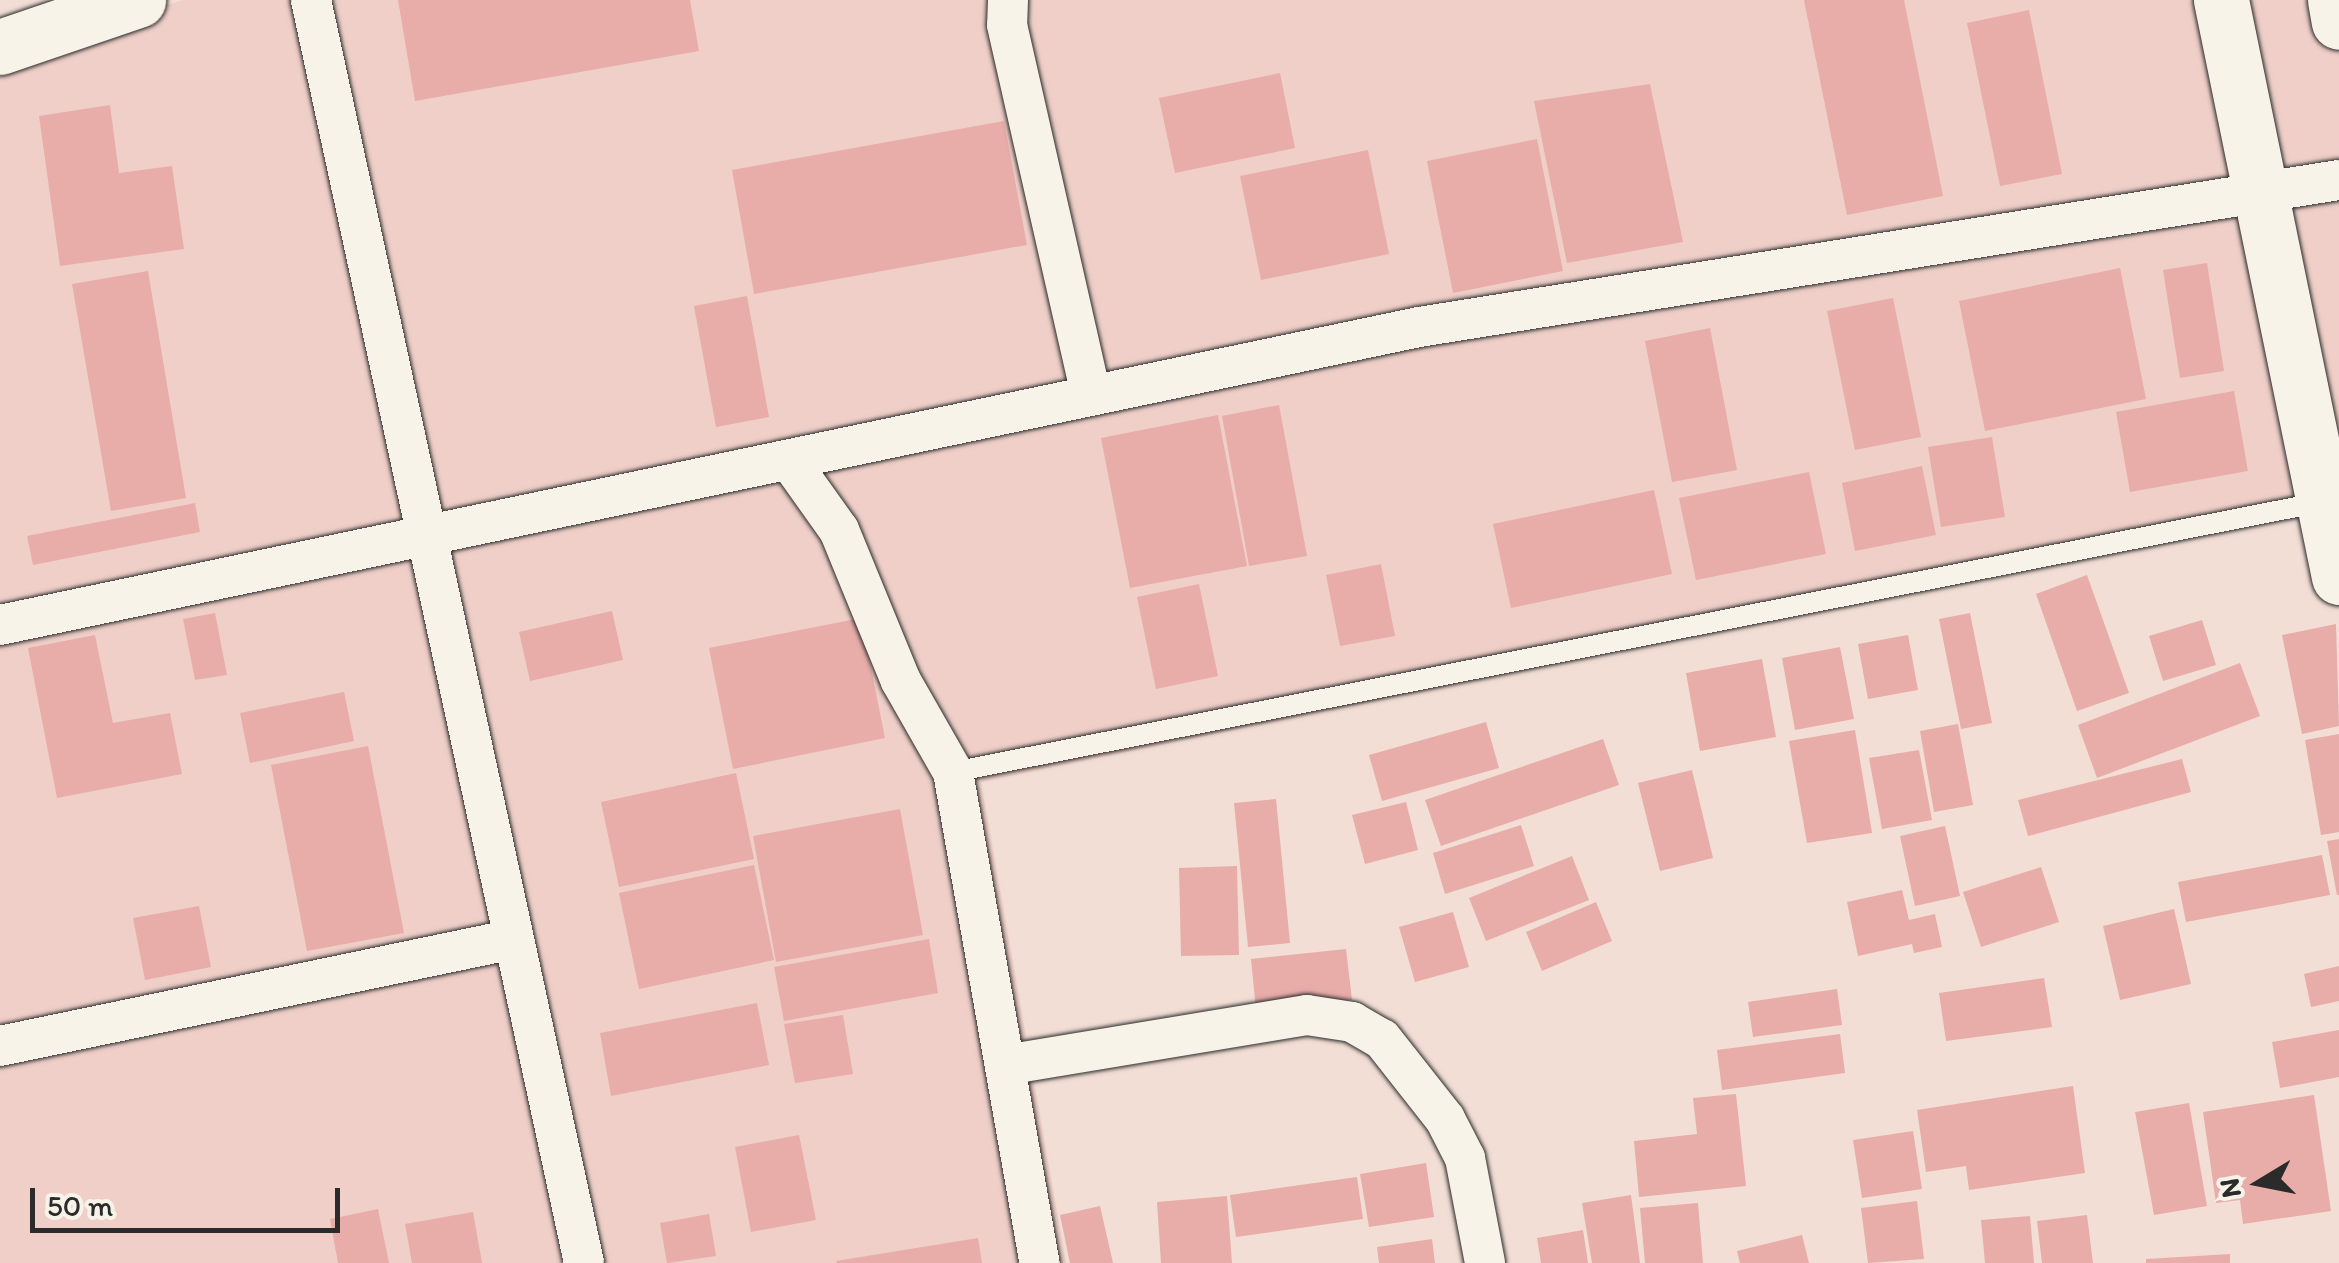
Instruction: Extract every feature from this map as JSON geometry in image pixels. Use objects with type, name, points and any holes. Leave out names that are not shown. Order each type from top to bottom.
[{"type":"street","points":[[0,47],[138,0]]},
{"type":"street","points":[[311,0],[584,1263]]},
{"type":"street","points":[[1008,0],[1007,24],[1091,396]]},
{"type":"street","points":[[2221,0],[2339,577]]},
{"type":"street","points":[[2335,0],[2339,22]]},
{"type":"street","points":[[0,625],[1419,326],[2259,196],[2339,180]]},
{"type":"street","points":[[789,460],[839,530],[902,681],[953,772],[1040,1263]]},
{"type":"street","points":[[0,1046],[514,939]]},
{"type":"street","points":[[1005,1065],[1307,1015],[1352,1022],[1382,1039],[1445,1119],[1469,1172],[1485,1263]]},
{"type":"lane","points":[[953,772],[2324,501]]},
{"type":"shaded area","points":[[183,0],[2339,0],[2339,503],[981,782],[1066,1263],[0,1263],[0,60]]},
{"type":"building","points":[[398,0],[690,0],[699,51],[415,101]]},
{"type":"building","points":[[1804,0],[1904,0],[1943,196],[1847,215]]},
{"type":"building","points":[[2029,10],[2062,174],[2000,186],[1967,23]]},
{"type":"building","points":[[1280,73],[1295,148],[1175,173],[1159,98]]},
{"type":"building","points":[[1650,84],[1683,242],[1567,263],[1534,101]]},
{"type":"building","points":[[110,105],[119,173],[172,166],[184,249],[60,266],[39,116]]},
{"type":"building","points":[[1004,121],[1027,245],[754,294],[732,170]]},
{"type":"building","points":[[1537,139],[1563,271],[1453,293],[1427,161]]},
{"type":"building","points":[[1368,150],[1389,254],[1261,280],[1240,176]]},
{"type":"building","points":[[2207,263],[2224,371],[2180,378],[2163,270]]},
{"type":"building","points":[[2120,268],[2146,399],[1985,431],[1959,301]]},
{"type":"building","points":[[148,271],[186,498],[111,511],[72,284]]},
{"type":"building","points":[[747,296],[769,417],[716,427],[694,306]]},
{"type":"building","points":[[1893,298],[1921,437],[1855,450],[1827,311]]},
{"type":"building","points":[[1710,328],[1737,470],[1672,482],[1645,341]]},
{"type":"building","points":[[2234,391],[2248,471],[2130,492],[2116,412]]},
{"type":"building","points":[[1279,405],[1307,556],[1249,566],[1222,416]]},
{"type":"building","points":[[1218,415],[1247,566],[1130,588],[1101,438]]},
{"type":"building","points":[[1992,437],[2005,517],[1941,527],[1928,447]]},
{"type":"building","points":[[1922,466],[1936,535],[1855,551],[1842,483]]},
{"type":"building","points":[[1809,472],[1826,554],[1696,580],[1679,498]]},
{"type":"building","points":[[1654,490],[1672,574],[1511,608],[1493,524]]},
{"type":"building","points":[[195,503],[200,532],[33,565],[27,536]]},
{"type":"building","points":[[1381,564],[1395,636],[1340,646],[1326,575]]},
{"type":"building","points":[[2087,575],[2129,693],[2077,711],[2036,594]]},
{"type":"building","points":[[1199,584],[1218,676],[1156,689],[1137,597]]},
{"type":"building","points":[[612,611],[623,660],[530,681],[519,632]]},
{"type":"building","points":[[215,613],[227,675],[195,680],[183,619]]},
{"type":"building","points":[[1970,613],[1992,723],[1961,729],[1939,619]]},
{"type":"building","points":[[861,618],[885,738],[733,769],[709,648]]},
{"type":"building","points":[[2202,620],[2216,665],[2163,681],[2149,636]]},
{"type":"building","points":[[2336,624],[2339,726],[2302,734],[2282,635]]},
{"type":"building","points":[[95,635],[113,723],[170,713],[182,774],[57,798],[28,648]]},
{"type":"building","points":[[1908,635],[1918,690],[1868,699],[1858,644]]},
{"type":"building","points":[[1840,647],[1854,719],[1795,730],[1782,658]]},
{"type":"building","points":[[1762,659],[1776,737],[1700,751],[1686,673]]},
{"type":"building","points":[[2240,663],[2260,716],[2097,778],[2078,725]]},
{"type":"building","points":[[344,692],[354,741],[250,763],[240,713]]},
{"type":"building","points":[[1486,722],[1499,768],[1382,801],[1369,755]]},
{"type":"building","points":[[1958,724],[1973,805],[1934,812],[1920,731]]},
{"type":"building","points":[[1855,730],[1872,833],[1807,843],[1789,741]]},
{"type":"building","points":[[2339,734],[2339,832],[2321,835],[2305,740]]},
{"type":"building","points":[[1603,739],[1619,785],[1441,846],[1425,800]]},
{"type":"building","points":[[368,746],[404,933],[307,951],[271,765]]},
{"type":"building","points":[[1919,750],[1932,820],[1882,829],[1869,758]]},
{"type":"building","points":[[2182,759],[2191,792],[2028,836],[2018,800]]},
{"type":"building","points":[[1692,770],[1713,858],[1660,871],[1638,783]]},
{"type":"building","points":[[736,773],[754,859],[619,887],[601,802]]},
{"type":"building","points":[[1276,799],[1290,943],[1248,947],[1234,803]]},
{"type":"building","points":[[1406,802],[1418,850],[1365,864],[1352,815]]},
{"type":"building","points":[[900,809],[923,935],[776,962],[753,836]]},
{"type":"building","points":[[1521,825],[1534,866],[1445,894],[1433,853]]},
{"type":"building","points":[[1945,826],[1960,896],[1915,906],[1900,836]]},
{"type":"building","points":[[2339,839],[2339,895],[2337,895],[2327,841]]},
{"type":"building","points":[[2322,855],[2330,895],[2186,922],[2178,882]]},
{"type":"building","points":[[1572,856],[1589,900],[1486,941],[1469,898]]},
{"type":"building","points":[[754,865],[774,960],[639,989],[619,893]]},
{"type":"building","points":[[1237,866],[1239,955],[1181,956],[1179,868]]},
{"type":"building","points":[[2041,867],[2059,922],[1981,947],[1963,892]]},
{"type":"building","points":[[1902,890],[1909,920],[1935,914],[1942,947],[1914,953],[1912,944],[1858,956],[1847,902]]},
{"type":"building","points":[[1596,902],[1612,941],[1542,971],[1526,932]]},
{"type":"building","points":[[199,906],[211,967],[145,980],[133,918]]},
{"type":"building","points":[[2174,909],[2191,984],[2120,1000],[2103,926]]},
{"type":"building","points":[[1453,912],[1469,967],[1415,982],[1399,927]]},
{"type":"building","points":[[929,939],[938,993],[784,1021],[774,967]]},
{"type":"building","points":[[1346,949],[1352,1000],[1256,1010],[1251,959]]},
{"type":"building","points":[[2339,966],[2339,1001],[2311,1007],[2304,974]]},
{"type":"building","points":[[2044,978],[2052,1027],[1946,1041],[1939,993]]},
{"type":"building","points":[[1837,989],[1842,1025],[1753,1037],[1748,1002]]},
{"type":"building","points":[[757,1003],[769,1065],[611,1096],[600,1033]]},
{"type":"building","points":[[843,1015],[853,1074],[795,1083],[784,1024]]},
{"type":"building","points":[[2339,1030],[2339,1077],[2280,1088],[2272,1042]]},
{"type":"building","points":[[1840,1034],[1845,1073],[1722,1090],[1717,1050]]},
{"type":"building","points":[[2073,1086],[2085,1173],[1969,1190],[1966,1166],[1926,1172],[1917,1110]]},
{"type":"building","points":[[1736,1094],[1746,1186],[1639,1197],[1634,1141],[1697,1134],[1693,1098]]},
{"type":"building","points":[[2314,1095],[2331,1211],[2243,1224],[2240,1200],[2216,1203],[2203,1112]]},
{"type":"building","points":[[2189,1103],[2207,1206],[2154,1215],[2135,1112]]},
{"type":"building","points":[[1913,1131],[1922,1189],[1862,1198],[1853,1140]]},
{"type":"building","points":[[799,1135],[816,1220],[751,1232],[735,1147]]},
{"type":"building","points":[[1426,1163],[1434,1217],[1369,1227],[1360,1174]]},
{"type":"building","points":[[1357,1177],[1363,1219],[1236,1237],[1230,1195]]},
{"type":"building","points":[[1631,1195],[1640,1263],[1592,1263],[1582,1203]]},
{"type":"building","points":[[1227,1196],[1232,1263],[1161,1263],[1157,1202]]},
{"type":"building","points":[[1917,1201],[1924,1259],[1868,1263],[1861,1208]]},
{"type":"building","points":[[1698,1203],[1703,1263],[1645,1263],[1640,1208]]},
{"type":"building","points":[[1100,1206],[1113,1263],[1070,1263],[1060,1215]]},
{"type":"building","points":[[378,1209],[389,1263],[338,1263],[330,1219]]},
{"type":"building","points":[[473,1212],[482,1263],[412,1263],[405,1224]]},
{"type":"building","points":[[709,1214],[716,1256],[667,1263],[660,1223]]},
{"type":"building","points":[[2087,1215],[2093,1263],[2042,1263],[2037,1221]]},
{"type":"building","points":[[2030,1216],[2034,1263],[1985,1263],[1981,1220]]},
{"type":"building","points":[[1583,1230],[1588,1263],[1541,1263],[1537,1238]]},
{"type":"building","points":[[1802,1235],[1809,1263],[1740,1263],[1737,1251]]},
{"type":"building","points":[[978,1238],[982,1263],[836,1261]]},
{"type":"building","points":[[1432,1239],[1435,1263],[1379,1263],[1377,1247]]},
{"type":"building","points":[[2230,1254],[2230,1263],[2146,1263],[2146,1259]]}]
